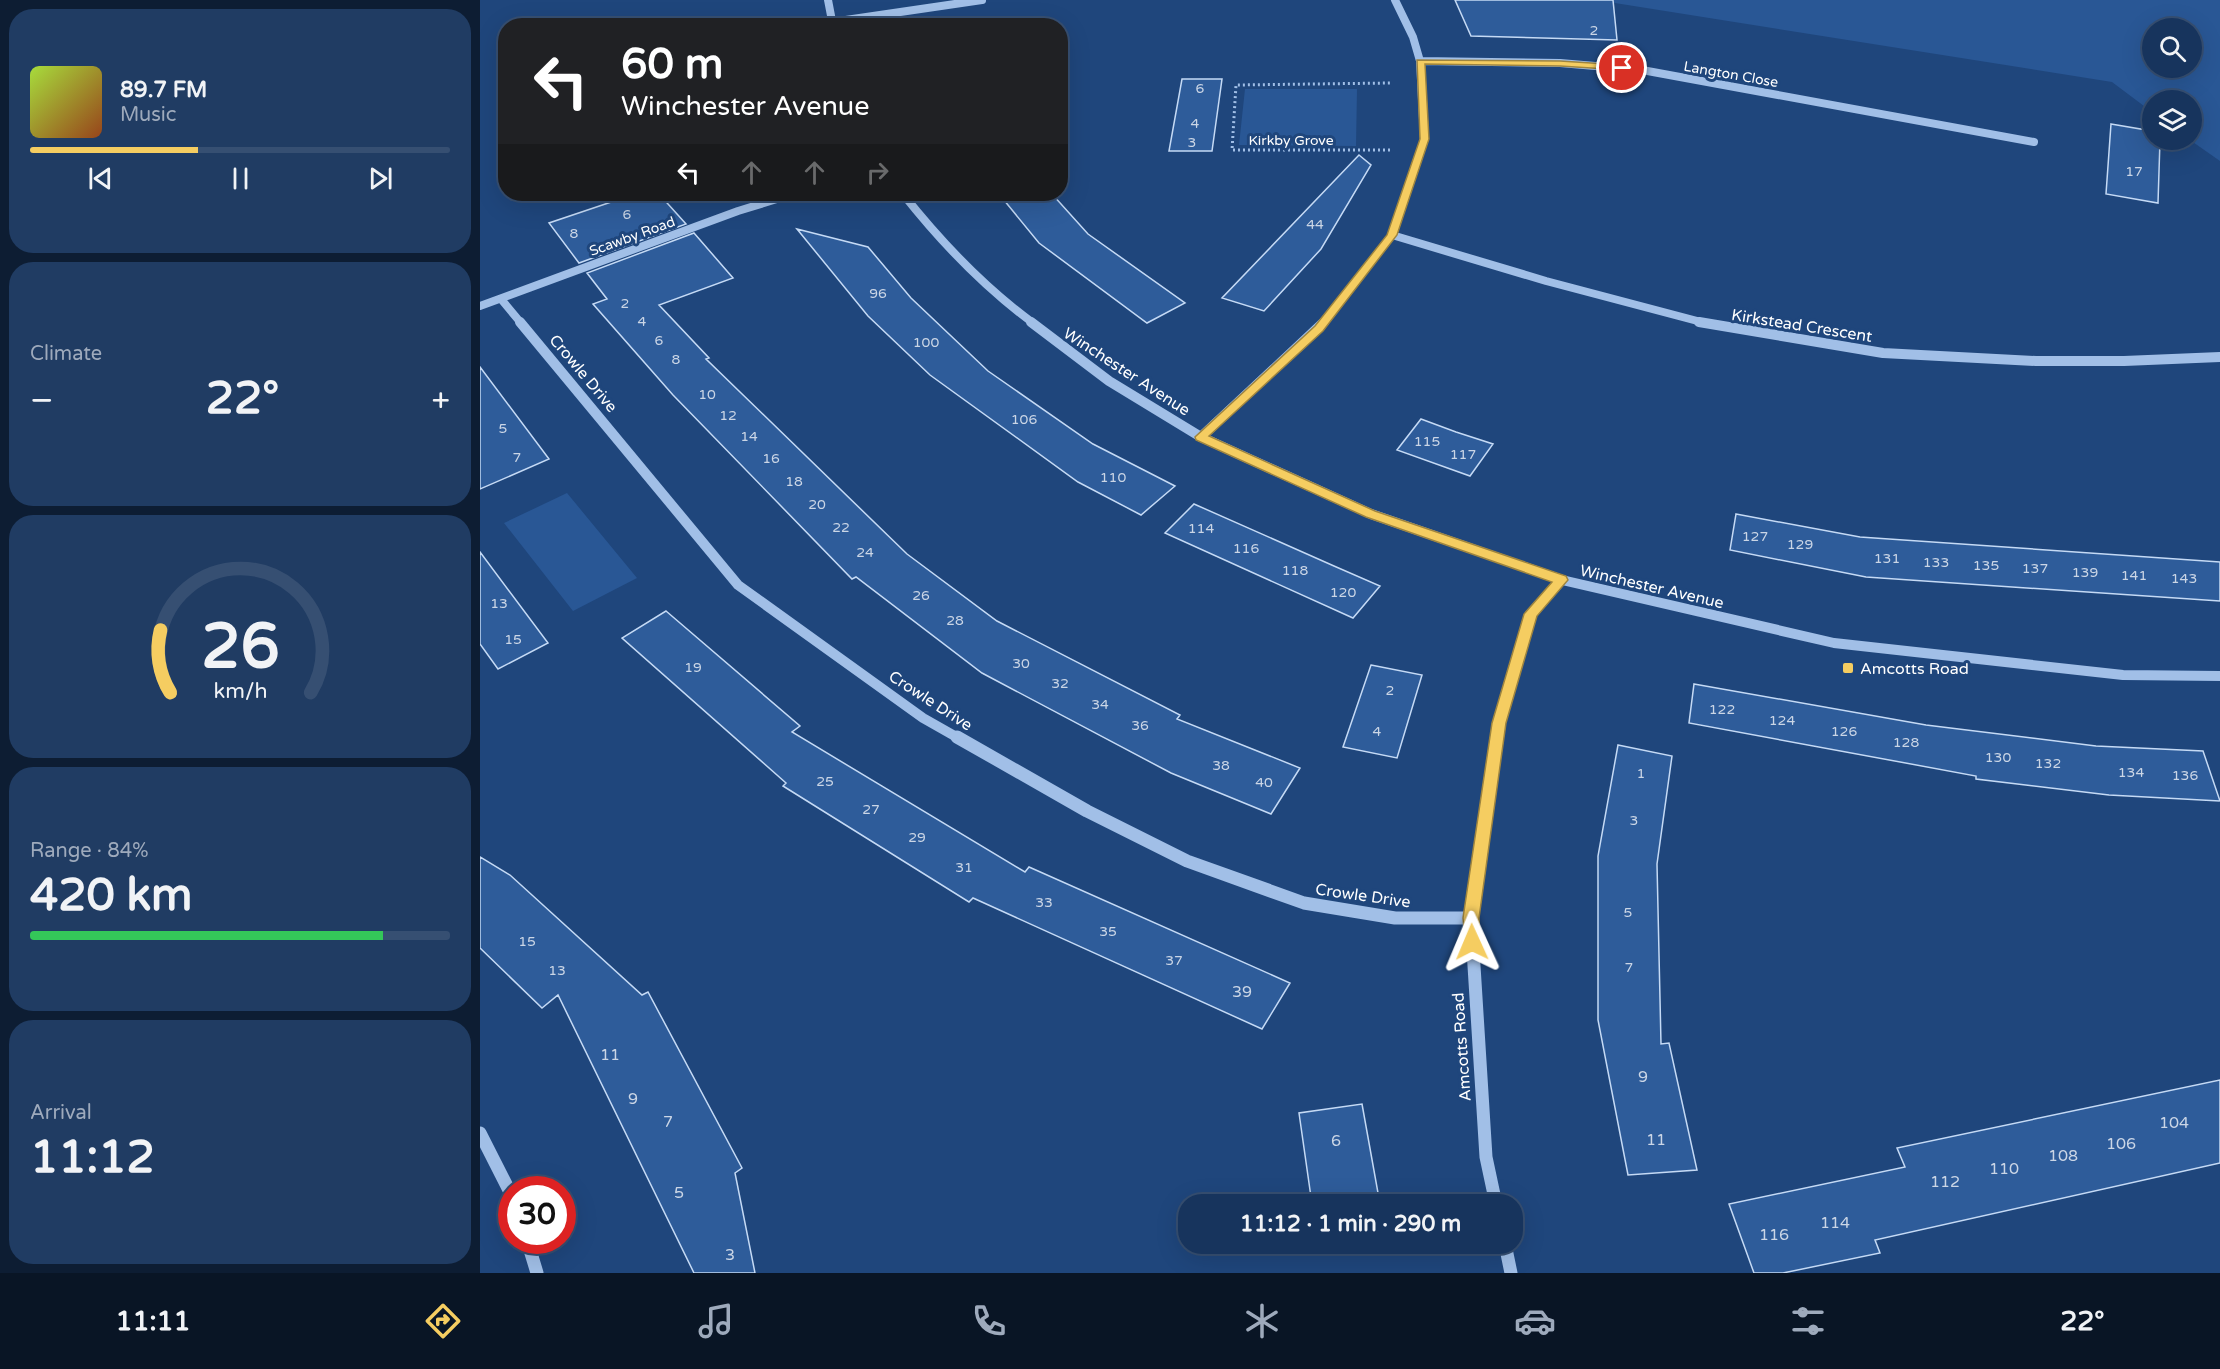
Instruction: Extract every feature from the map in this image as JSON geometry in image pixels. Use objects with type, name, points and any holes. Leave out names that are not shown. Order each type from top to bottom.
[{"type":"street","points":[[828,0],[832,18]]},
{"type":"street","points":[[870,18],[982,0]]},
{"type":"street","points":[[1201,437],[1319,328],[1392,235],[1424,139],[1420,62],[1413,38],[1395,0]]},
{"type":"street","name":"Langton Close","points":[[1420,62],[1560,63],[1642,70],[2034,142]]},
{"type":"street","name":"Scawby Road","points":[[480,306],[770,201]]},
{"type":"street","name":"Winchester Avenue","points":[[909,201],[933,232],[1004,302],[1109,381],[1201,437],[1371,514],[1562,580],[1834,643],[2123,675],[2220,676]]},
{"type":"street","name":"Kirkstead Crescent","points":[[1392,235],[1546,281],[1707,324],[1883,353],[2036,362],[2220,357]]},
{"type":"street","name":"Crowle Drive","points":[[501,299],[738,585],[923,718],[1087,811],[1197,865],[1304,903],[1395,918],[1471,918]]},
{"type":"street","name":"Amcotts Road","points":[[1494,1194],[1486,1157],[1471,918],[1499,723],[1531,614],[1562,580]]},
{"type":"street","points":[[480,1133],[502,1176]]},
{"type":"street","points":[[531,1254],[537,1273]]},
{"type":"street","points":[[1507,1254],[1511,1273]]},
{"type":"path","name":"Kirkby Grove","points":[[1422,83],[1236,85],[1232,150],[1422,150]]},
{"type":"shaded area","points":[[1596,0],[2220,0],[2220,161],[2202,148],[2202,90],[2142,90],[2142,104],[2112,82]]},
{"type":"shaded area","points":[[1245,89],[1357,89],[1356,146],[1239,145]]},
{"type":"shaded area","points":[[567,493],[637,578],[573,611],[504,523]]},
{"type":"building","points":[[1455,0],[1613,0],[1617,40],[1471,36]]},
{"type":"building","points":[[1182,79],[1222,79],[1212,151],[1169,151]]},
{"type":"building","points":[[2111,124],[2142,129],[2142,150],[2160,150],[2158,203],[2106,194]]},
{"type":"building","points":[[1359,155],[1371,165],[1321,249],[1264,311],[1222,298]]},
{"type":"building","points":[[614,201],[665,201],[686,224],[579,263],[549,223]]},
{"type":"building","points":[[1005,201],[1058,201],[1088,234],[1185,303],[1147,323],[1039,243]]},
{"type":"building","points":[[797,229],[868,247],[911,298],[988,371],[1093,444],[1175,486],[1141,515],[1078,482],[930,375],[868,316]]},
{"type":"building","points":[[694,233],[733,278],[659,305],[709,358],[706,359],[907,554],[997,621],[1180,715],[1177,719],[1300,768],[1271,814],[1171,773],[982,673],[856,577],[852,579],[673,395],[593,304],[607,299],[587,273]]},
{"type":"building","points":[[480,367],[549,459],[480,489]]},
{"type":"building","points":[[1421,419],[1493,444],[1470,476],[1397,450]]},
{"type":"building","points":[[1194,504],[1380,586],[1353,618],[1165,533]]},
{"type":"building","points":[[1736,514],[1860,537],[2220,562],[2220,601],[1866,577],[1730,550]]},
{"type":"building","points":[[480,552],[548,643],[498,669],[480,644]]},
{"type":"building","points":[[666,611],[800,726],[792,732],[1025,872],[1029,867],[1290,983],[1262,1029],[973,898],[969,902],[783,786],[786,783],[622,638]]},
{"type":"building","points":[[1371,665],[1422,675],[1397,758],[1343,747]]},
{"type":"building","points":[[1694,684],[1926,725],[2096,746],[2203,751],[2220,801],[2109,795],[1976,779],[1976,776],[1689,723]]},
{"type":"building","points":[[1618,745],[1672,756],[1657,864],[1661,1044],[1669,1043],[1697,1170],[1628,1175],[1598,1020],[1598,856]]},
{"type":"building","points":[[480,857],[510,875],[642,995],[648,992],[742,1168],[735,1173],[755,1273],[694,1273],[558,995],[542,1008],[480,948]]},
{"type":"building","points":[[2220,1080],[2220,1163],[1875,1240],[1880,1253],[1783,1273],[1754,1273],[1729,1204],[1905,1167],[1897,1148]]},
{"type":"building","points":[[1362,1104],[1378,1194],[1311,1194],[1299,1113]]},
{"type":"place","name":"Amcotts Road","points":[[1848,668]]},
{"type":"route","points":[[1472,942],[1471,918],[1499,723],[1531,614],[1562,580],[1371,514],[1201,437],[1319,328],[1392,235],[1410,187],[1424,139],[1420,62],[1560,63],[1622,68]]}]
